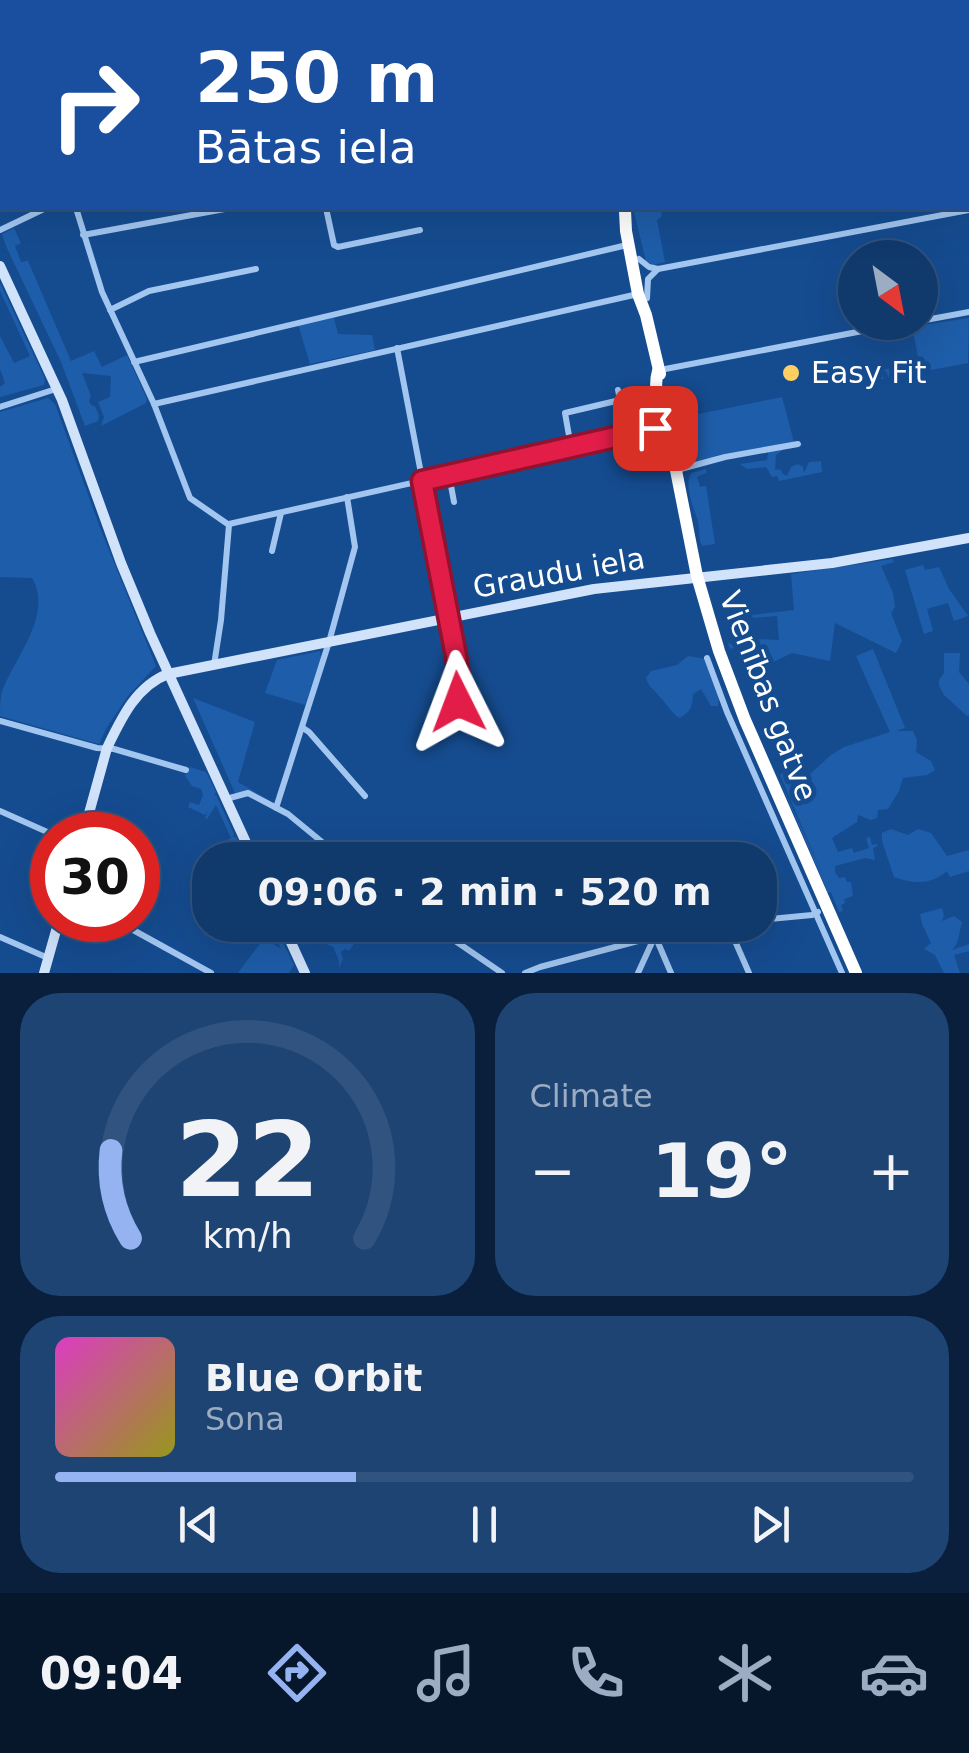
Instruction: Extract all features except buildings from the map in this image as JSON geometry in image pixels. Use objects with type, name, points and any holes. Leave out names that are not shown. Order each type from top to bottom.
[{"type":"highway","name":"Vienības gatve","points":[[624,210],[628,245],[643,296]]},
{"type":"highway","name":"Vienības gatve","points":[[624,210],[639,259],[646,315],[665,388],[667,426],[696,576],[733,709],[821,911],[856,973]]},
{"type":"main road","points":[[1,270],[57,389],[121,562],[168,674],[246,842]]},
{"type":"main road","name":"Graudu iela","points":[[89,812],[107,748],[120,723],[142,690],[168,674],[596,588],[832,563],[969,538]]},
{"type":"main road","points":[[44,973],[53,942]]},
{"type":"main road","points":[[291,942],[305,973]]},
{"type":"street","points":[[0,230],[42,210]]},
{"type":"street","points":[[77,210],[110,310],[154,404],[190,498],[229,524],[667,426]]},
{"type":"street","points":[[84,235],[219,210]]},
{"type":"street","points":[[326,210],[334,245],[338,247],[420,230]]},
{"type":"street","points":[[154,404],[643,296],[648,280],[658,269],[969,210]]},
{"type":"street","points":[[134,362],[628,245]]},
{"type":"street","points":[[639,259],[658,269]]},
{"type":"street","points":[[110,310],[149,291],[256,268]]},
{"type":"street","points":[[938,317],[969,312]]},
{"type":"street","points":[[658,371],[838,336]]},
{"type":"street","points":[[397,348],[461,690],[460,723]]},
{"type":"street","points":[[0,407],[57,389]]},
{"type":"street","points":[[571,447],[565,413],[620,400],[618,390]]},
{"type":"street","points":[[676,470],[798,444]]},
{"type":"street","points":[[448,475],[454,502]]},
{"type":"street","points":[[276,808],[356,547],[347,497]]},
{"type":"street","points":[[272,552],[281,512]]},
{"type":"street","points":[[214,664],[229,524]]},
{"type":"street","points":[[707,658],[733,709]]},
{"type":"street","points":[[0,721],[186,770]]},
{"type":"street","points":[[303,728],[365,796]]},
{"type":"street","points":[[226,798],[248,793],[300,823],[323,842]]},
{"type":"street","points":[[0,811],[30,824]]},
{"type":"street","points":[[777,917],[821,911],[842,973]]},
{"type":"street","points":[[0,937],[48,958]]},
{"type":"street","points":[[152,942],[212,973]]},
{"type":"street","points":[[457,942],[502,973]]},
{"type":"street","points":[[525,973],[633,942]]},
{"type":"street","points":[[638,973],[653,942]]},
{"type":"street","points":[[658,942],[670,973]]},
{"type":"street","points":[[736,942],[750,973]]},
{"type":"shaded area","points":[[633,210],[660,210],[662,216],[657,220],[665,262],[653,265],[646,261]]},
{"type":"shaded area","points":[[14,228],[21,243],[15,246],[21,262],[28,261],[71,361],[94,351],[102,367],[127,355],[146,403],[101,426],[104,417],[98,402],[110,397],[111,376],[82,373],[91,396],[89,401],[99,416],[98,421],[85,426],[61,362],[6,246],[2,234]]},
{"type":"shaded area","points":[[0,283],[45,379],[44,385],[0,397],[0,387],[5,383],[0,369],[0,336],[14,363],[30,356],[0,291]]},
{"type":"shaded area","points":[[340,316],[334,318],[338,334],[372,335],[375,350],[310,364],[298,324]]},
{"type":"shaded area","points":[[969,318],[968,363],[889,378],[886,371],[881,373],[884,379],[877,379],[875,369],[919,362],[915,340],[938,340],[938,323]]},
{"type":"shaded area","points":[[782,397],[794,442],[776,455],[775,470],[780,469],[787,476],[791,467],[798,464],[804,473],[809,462],[821,461],[822,472],[779,481],[766,467],[747,469],[740,464],[767,460],[769,449],[728,453],[715,456],[714,460],[685,464],[674,419]]},
{"type":"shaded area","points":[[48,398],[55,404],[156,666],[128,696],[99,744],[0,716],[2,692],[35,621],[38,592],[32,578],[0,577],[0,412]]},
{"type":"shaded area","points":[[706,469],[697,477],[700,487],[706,486],[715,544],[702,546],[688,484],[691,473]]},
{"type":"shaded area","points":[[893,559],[894,562],[881,566],[893,593],[895,607],[891,613],[902,641],[896,653],[835,623],[830,661],[792,653],[763,667],[753,644],[730,649],[728,643],[779,640],[777,616],[752,615],[794,610],[791,574]]},
{"type":"shaded area","points":[[923,565],[925,570],[939,567],[968,616],[954,621],[948,603],[927,609],[933,631],[924,634],[905,570]]},
{"type":"shaded area","points":[[873,649],[905,728],[896,731],[913,731],[916,752],[931,761],[935,770],[903,778],[888,809],[878,810],[877,818],[871,820],[858,815],[857,822],[832,838],[838,852],[852,848],[854,853],[869,848],[866,838],[870,837],[872,845],[878,846],[873,848],[875,860],[865,858],[835,866],[839,878],[851,882],[853,896],[844,899],[843,911],[839,912],[772,763],[825,880],[780,775],[790,765],[793,771],[802,770],[809,775],[844,747],[890,732],[856,656]]},
{"type":"shaded area","points":[[320,651],[305,705],[265,693],[277,660]]},
{"type":"shaded area","points":[[944,653],[960,653],[959,672],[969,684],[967,716],[939,686]]},
{"type":"shaded area","points":[[688,656],[705,659],[719,697],[718,706],[711,706],[701,689],[693,694],[691,706],[679,718],[646,678],[651,671],[677,665]]},
{"type":"shaded area","points":[[193,698],[255,722],[238,782],[272,802],[248,791],[235,793]]},
{"type":"shaded area","points":[[187,769],[206,772],[238,842],[224,842],[231,838],[216,805],[207,819],[208,810],[205,815],[188,807],[190,802],[199,805],[203,795],[185,776]]},
{"type":"shaded area","points":[[891,829],[908,835],[918,829],[931,833],[947,856],[969,850],[969,871],[950,877],[947,871],[922,882],[894,877],[882,841],[882,833]]},
{"type":"shaded area","points":[[942,908],[942,921],[954,916],[962,922],[952,950],[969,944],[969,951],[954,955],[960,973],[944,973],[935,955],[924,949],[931,943],[920,914]]},
{"type":"shaded area","points":[[261,942],[270,942],[281,949],[278,942],[282,942],[294,965],[289,973],[238,973]]},
{"type":"shaded area","points":[[323,942],[355,942],[349,951],[341,952],[339,968],[333,947]]},
{"type":"place","name":"Easy Fit","points":[[791,373]]},
{"type":"route","points":[[458,702],[461,690],[456,656],[422,481],[655,428]]}]
